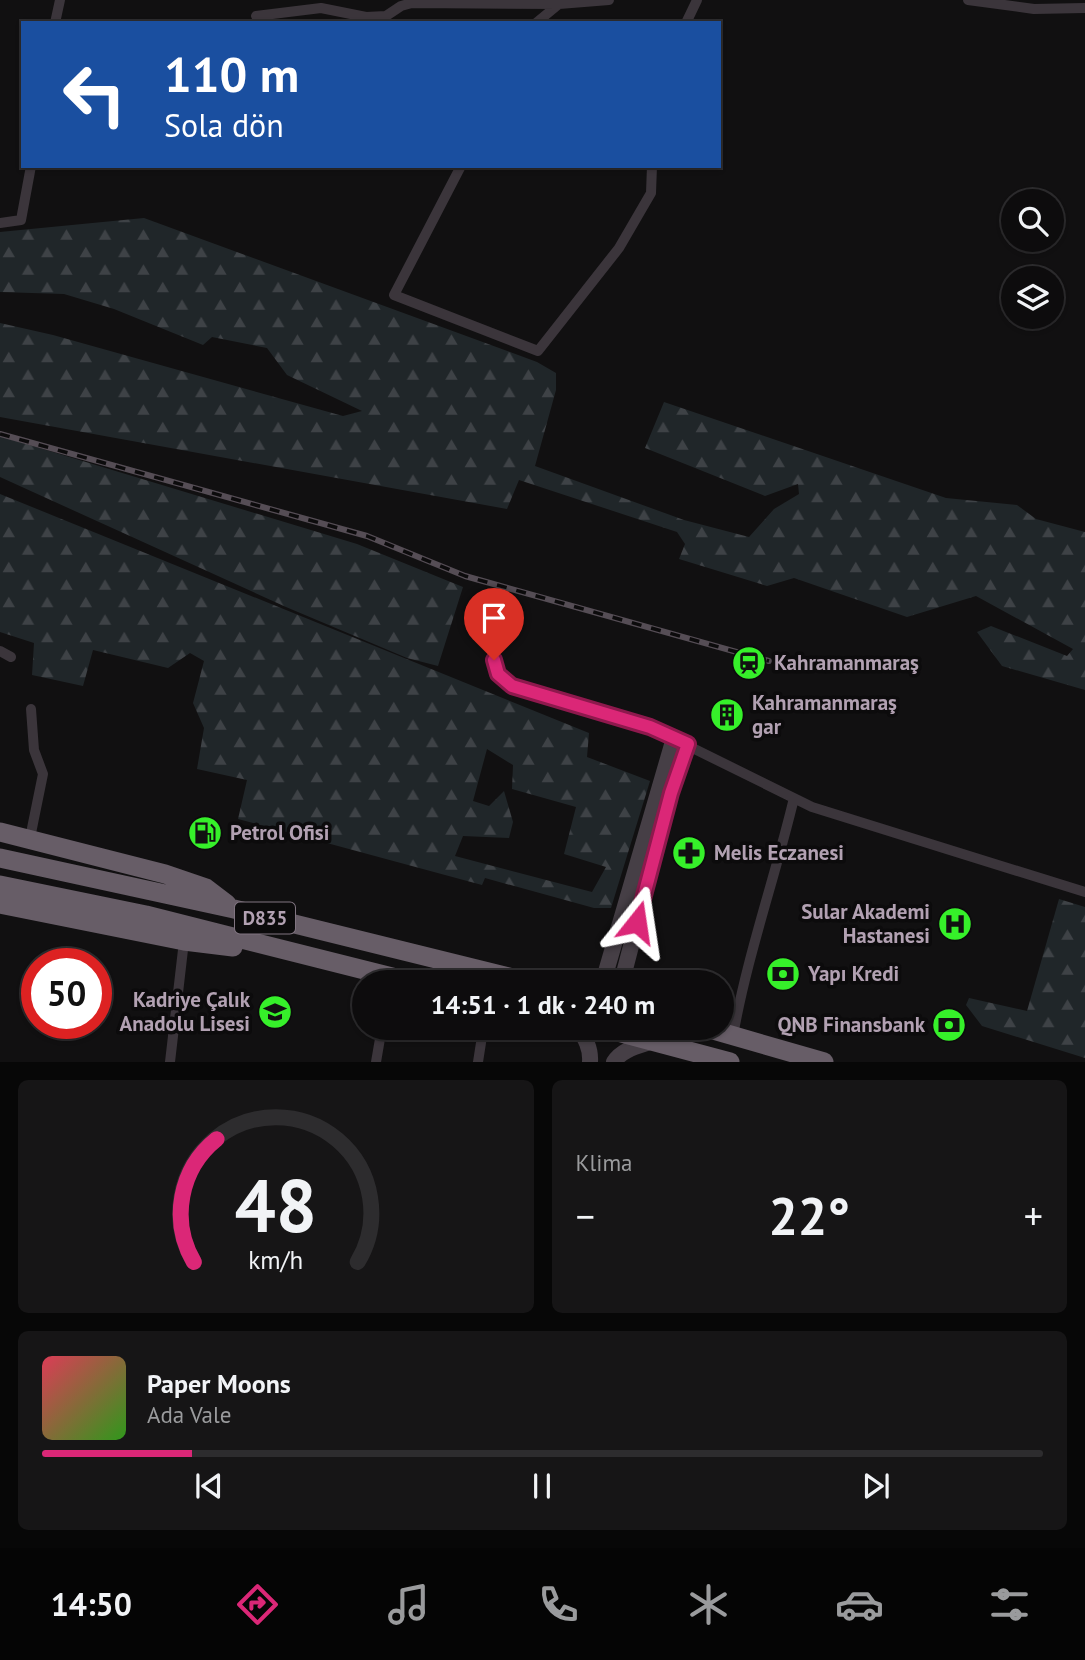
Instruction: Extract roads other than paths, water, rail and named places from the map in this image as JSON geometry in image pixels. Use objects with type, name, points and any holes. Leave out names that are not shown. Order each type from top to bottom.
[{"type":"highway","points":[[0,832],[165,874],[206,888],[234,909]]},
{"type":"highway","name":"D835","points":[[0,858],[234,909],[481,970]]},
{"type":"highway","name":"D835","points":[[0,886],[146,915],[357,970]]},
{"type":"highway","points":[[0,904],[184,941],[225,947],[260,944]]},
{"type":"highway","points":[[734,1036],[824,1062]]},
{"type":"highway","points":[[649,1040],[730,1062]]},
{"type":"main road","points":[[607,970],[681,741]]},
{"type":"main road","points":[[625,970],[671,793],[681,741]]},
{"type":"main road","points":[[585,1040],[590,1062]]},
{"type":"main road","points":[[614,1062],[618,1056],[629,1050],[653,1041]]},
{"type":"street","points":[[55,21],[60,0]]},
{"type":"street","points":[[256,16],[321,8],[366,17],[386,16],[401,6],[412,3],[559,4],[609,0]]},
{"type":"street","points":[[687,21],[697,0]]},
{"type":"street","points":[[968,0],[1034,9],[1085,8]]},
{"type":"street","points":[[538,21],[559,4]]},
{"type":"street","points":[[0,223],[21,220],[31,168]]},
{"type":"street","points":[[460,168],[394,295],[538,351],[619,248],[651,193],[652,168]]},
{"type":"street","points":[[495,646],[494,660],[498,674],[512,686],[650,727],[812,807],[1085,892]]},
{"type":"street","points":[[30,838],[43,774],[34,750],[31,709]]},
{"type":"street","points":[[734,1030],[739,1002],[794,799]]},
{"type":"street","points":[[170,1062],[184,941]]},
{"type":"street","points":[[376,1062],[380,1040]]},
{"type":"street","points":[[478,1062],[481,1040]]},
{"type":"railway","points":[[0,434],[367,536],[465,576],[769,661]]},
{"type":"place","name":"Kahramanmaraş","points":[[749,663]]},
{"type":"place","name":"Kahramanmaraş gar","points":[[727,715]]},
{"type":"place","name":"Petrol Ofisi","points":[[205,833]]},
{"type":"place","name":"Melis Eczanesi","points":[[689,853]]},
{"type":"place","name":"Sular Akademi Hastanesi","points":[[955,924]]},
{"type":"place","name":"Yapı Kredi","points":[[783,974]]},
{"type":"place","name":"Kadriye Çalık Anadolu Lisesi","points":[[275,1012]]},
{"type":"place","name":"QNB Finansbank","points":[[949,1025]]}]
